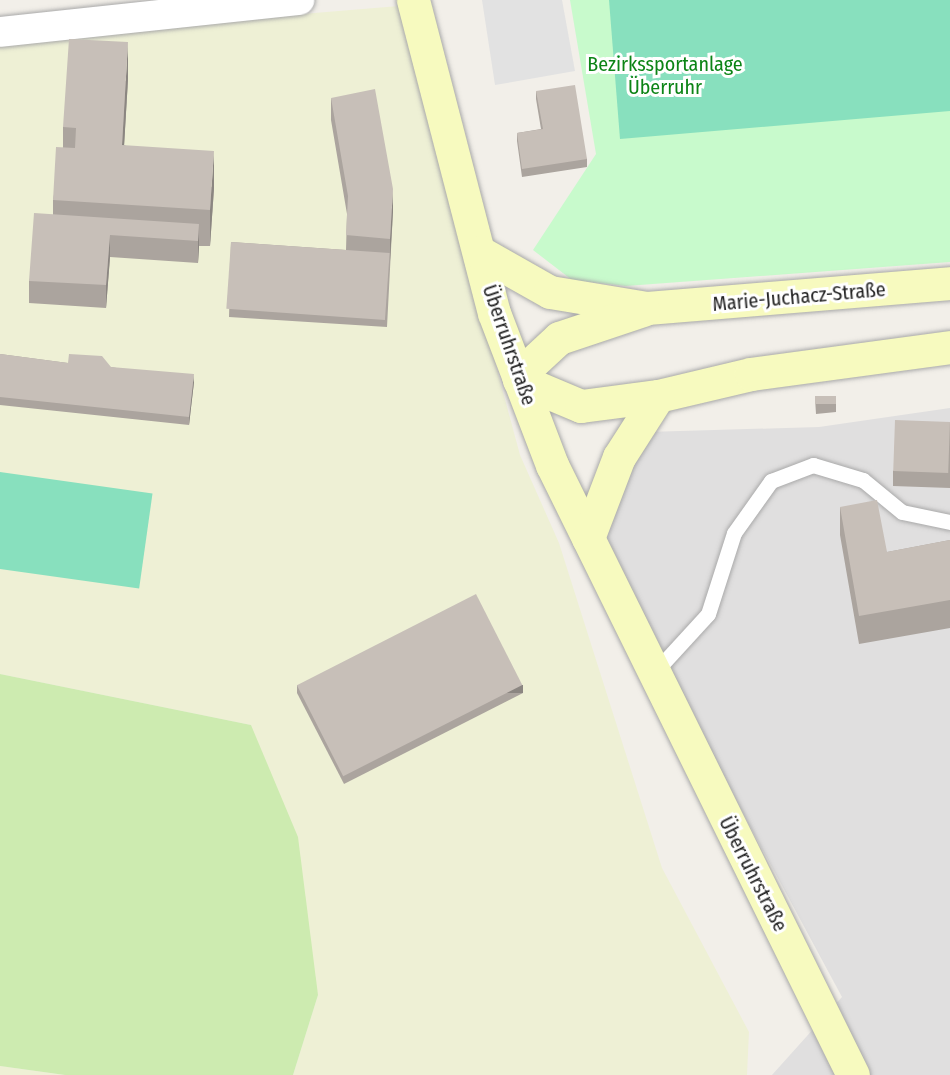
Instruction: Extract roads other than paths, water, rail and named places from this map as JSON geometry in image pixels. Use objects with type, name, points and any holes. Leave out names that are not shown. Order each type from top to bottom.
[{"type":"main road","name":"Überruhrstraße","points":[[413,0],[479,252],[519,378],[588,538],[653,674],[854,1075]]},
{"type":"main road","name":"Marie-Juchacz-Straße","points":[[479,252],[550,292],[647,308],[950,283]]},
{"type":"main road","name":"Marie-Juchacz-Straße","points":[[519,378],[559,338],[647,308]]},
{"type":"main road","points":[[519,378],[582,406],[658,396],[751,374],[950,347]]},
{"type":"main road","points":[[588,538],[619,457],[658,396]]},
{"type":"street","points":[[0,32],[299,0]]},
{"type":"lane","points":[[653,674],[708,614],[734,533],[771,481],[813,465],[863,480],[902,513],[950,522]]},
{"type":"park label","name":"Bezirkssportanlage Überruhr","points":[[665,76]]}]
